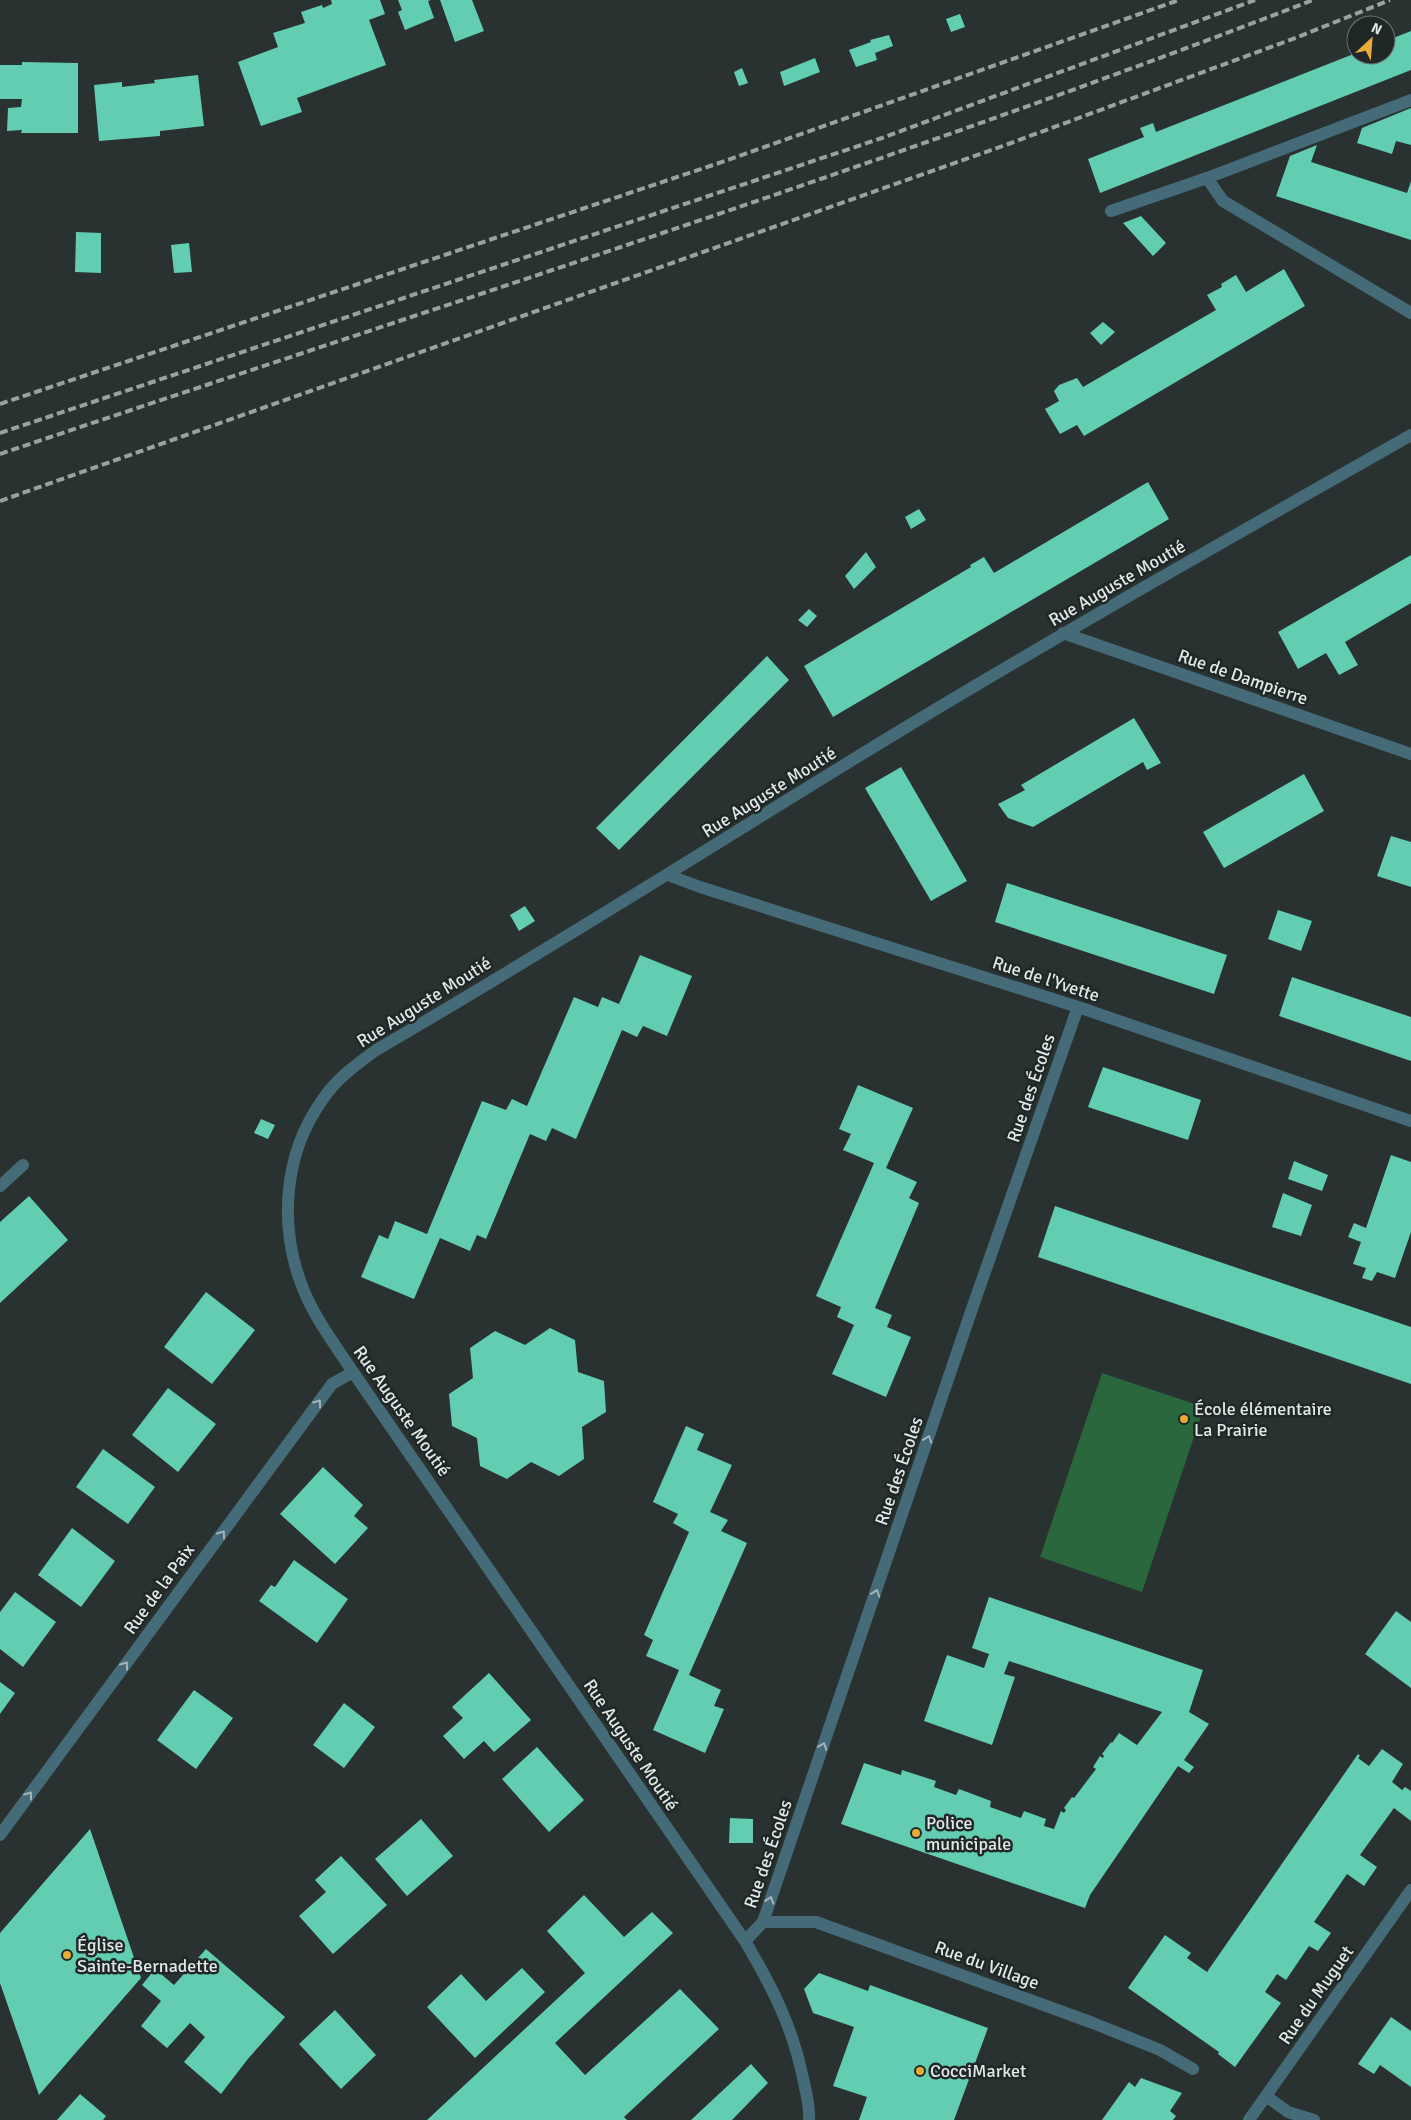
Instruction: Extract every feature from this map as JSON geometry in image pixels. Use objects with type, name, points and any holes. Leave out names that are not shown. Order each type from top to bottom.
[{"type":"street","points":[[1111,211],[1207,178],[1411,100]]},
{"type":"street","points":[[1207,178],[1223,201],[1411,313]]},
{"type":"street","name":"Rue Auguste Moutié","points":[[809,2120],[802,2074],[787,2019],[769,1981],[745,1941],[353,1372],[321,1324],[304,1293],[294,1266],[288,1236],[287,1197],[294,1159],[304,1128],[323,1097],[348,1072],[376,1050],[668,875],[901,730],[1063,634],[1411,435]]},
{"type":"street","name":"Rue de Dampierre","points":[[1063,634],[1411,754]]},
{"type":"street","name":"Rue de l'Yvette","points":[[668,875],[700,887],[1078,1007],[1411,1121]]},
{"type":"street","name":"Rue des Écoles","points":[[745,1941],[763,1922],[974,1303],[1078,1007]]},
{"type":"street","points":[[0,1186],[24,1165]]},
{"type":"street","name":"Rue de la Paix","points":[[0,1834],[332,1384],[353,1372]]},
{"type":"street","name":"Rue du Muguet","points":[[1249,2120],[1411,1890]]},
{"type":"street","name":"Rue du Village","points":[[763,1922],[816,1922],[1093,2022],[1160,2050],[1193,2069]]},
{"type":"street","points":[[1266,2096],[1288,2112],[1314,2120]]},
{"type":"green space","points":[[1102,1373],[1204,1407],[1142,1592],[1040,1557]]},
{"type":"building","points":[[331,0],[380,0],[385,14],[369,20],[386,65],[297,98],[302,112],[261,126],[238,62],[278,47],[273,33],[305,23],[301,12],[322,5],[323,8],[332,4]]},
{"type":"building","points":[[398,0],[431,0],[428,1],[434,18],[405,30],[398,12],[402,10]]},
{"type":"building","points":[[440,0],[472,0],[484,31],[455,42]]},
{"type":"building","points":[[960,14],[965,27],[951,32],[946,19]]},
{"type":"building","points":[[1411,31],[1411,70],[1100,193],[1088,159],[1144,137],[1140,128],[1153,123],[1156,132],[1346,57],[1346,65],[1396,65],[1396,37]]},
{"type":"building","points":[[889,35],[893,46],[875,53],[877,60],[856,67],[849,50],[871,42],[870,40]]},
{"type":"building","points":[[815,58],[820,72],[784,86],[780,72]]},
{"type":"building","points":[[22,62],[78,63],[78,133],[21,133],[22,130],[7,131],[8,108],[21,107],[22,99],[0,99],[0,65],[22,65]]},
{"type":"building","points":[[742,68],[748,83],[739,86],[734,72]]},
{"type":"building","points":[[198,75],[204,126],[160,131],[160,136],[99,141],[94,85],[122,82],[122,87],[155,83],[154,80]]},
{"type":"building","points":[[1411,108],[1411,145],[1396,141],[1392,154],[1357,143],[1362,128]]},
{"type":"building","points":[[1317,145],[1311,162],[1407,193],[1411,181],[1411,240],[1276,196],[1290,156]]},
{"type":"building","points":[[1141,216],[1166,243],[1153,256],[1123,223]]},
{"type":"building","points":[[76,232],[101,233],[101,273],[75,272]]},
{"type":"building","points":[[189,243],[192,272],[174,273],[171,245]]},
{"type":"building","points":[[1284,269],[1305,306],[1084,436],[1077,425],[1060,434],[1045,409],[1059,401],[1054,391],[1059,385],[1077,378],[1083,387],[1216,310],[1207,295],[1222,287],[1221,284],[1236,275],[1246,292]]},
{"type":"building","points":[[1103,322],[1115,332],[1101,345],[1090,333]]},
{"type":"building","points":[[1148,482],[1169,519],[833,717],[804,666],[971,567],[970,565],[984,557],[994,573]]},
{"type":"building","points":[[919,509],[926,520],[911,529],[905,517]]},
{"type":"building","points":[[866,552],[876,567],[854,589],[845,576]]},
{"type":"building","points":[[1411,555],[1411,603],[1345,642],[1358,665],[1339,675],[1326,653],[1298,669],[1278,632]]},
{"type":"building","points":[[809,609],[817,616],[807,627],[798,620]]},
{"type":"building","points":[[767,656],[789,680],[619,850],[596,828]]},
{"type":"building","points":[[1134,718],[1161,763],[1147,770],[1143,762],[1033,827],[1008,818],[998,804],[1025,790],[1021,785]]},
{"type":"building","points":[[901,767],[967,881],[931,901],[865,788]]},
{"type":"building","points":[[1304,774],[1324,811],[1224,868],[1203,832]]},
{"type":"building","points":[[1391,836],[1411,842],[1411,887],[1377,876]]},
{"type":"building","points":[[1007,883],[1227,955],[1214,994],[995,922]]},
{"type":"building","points":[[525,906],[535,921],[519,931],[510,915]]},
{"type":"building","points":[[1278,910],[1312,921],[1301,951],[1268,939]]},
{"type":"building","points":[[640,955],[692,976],[667,1036],[643,1026],[637,1037],[622,1030],[576,1139],[552,1128],[546,1141],[530,1134],[486,1239],[477,1235],[470,1251],[440,1238],[414,1299],[361,1277],[379,1235],[388,1239],[395,1221],[427,1234],[482,1101],[506,1110],[512,1099],[527,1106],[574,997],[598,1007],[602,997],[619,1004]]},
{"type":"building","points":[[1292,977],[1411,1017],[1411,1061],[1279,1016]]},
{"type":"building","points":[[1103,1067],[1201,1100],[1188,1140],[1088,1107]]},
{"type":"building","points":[[858,1085],[913,1108],[886,1168],[917,1182],[909,1198],[919,1203],[875,1308],[892,1315],[887,1327],[911,1337],[886,1397],[832,1374],[854,1325],[837,1317],[841,1307],[816,1296],[874,1163],[843,1150],[851,1134],[839,1129]]},
{"type":"building","points":[[261,1119],[275,1125],[268,1139],[254,1133]]},
{"type":"building","points":[[1391,1155],[1411,1162],[1411,1232],[1395,1278],[1377,1272],[1372,1281],[1362,1278],[1366,1268],[1353,1264],[1361,1242],[1348,1237],[1354,1223],[1366,1228]]},
{"type":"building","points":[[1294,1161],[1328,1175],[1322,1191],[1288,1179]]},
{"type":"building","points":[[1283,1193],[1312,1205],[1301,1236],[1272,1227]]},
{"type":"building","points":[[29,1196],[68,1240],[0,1303],[0,1222]]},
{"type":"building","points":[[1055,1206],[1411,1327],[1411,1384],[1038,1257]]},
{"type":"building","points":[[206,1292],[255,1330],[212,1384],[164,1347]]},
{"type":"building","points":[[550,1328],[575,1340],[578,1372],[604,1381],[606,1412],[582,1427],[584,1459],[559,1476],[531,1462],[507,1479],[480,1466],[477,1438],[452,1426],[449,1394],[473,1378],[470,1348],[495,1331],[525,1345]]},
{"type":"building","points":[[168,1388],[216,1424],[178,1472],[132,1435]]},
{"type":"building","points":[[686,1426],[704,1434],[697,1450],[732,1465],[710,1512],[728,1520],[721,1531],[747,1543],[689,1675],[721,1690],[714,1706],[724,1709],[705,1753],[653,1730],[679,1670],[646,1656],[653,1640],[644,1635],[689,1532],[673,1523],[678,1514],[653,1502]]},
{"type":"building","points":[[103,1449],[155,1487],[128,1524],[76,1487]]},
{"type":"building","points":[[323,1467],[363,1505],[354,1516],[368,1528],[335,1564],[280,1514]]},
{"type":"building","points":[[72,1528],[115,1561],[81,1607],[38,1575]]},
{"type":"building","points":[[294,1560],[348,1599],[317,1643],[259,1601],[271,1585],[275,1587]]},
{"type":"building","points":[[15,1592],[56,1622],[23,1667],[0,1649],[0,1612]]},
{"type":"building","points":[[989,1597],[1203,1670],[1189,1712],[1209,1724],[1184,1760],[1194,1767],[1189,1773],[1178,1766],[1090,1895],[1085,1908],[841,1824],[864,1763],[901,1775],[902,1770],[936,1781],[934,1787],[956,1795],[959,1789],[991,1801],[990,1807],[1021,1818],[1024,1811],[1046,1819],[1044,1826],[1054,1829],[1061,1811],[1064,1813],[1066,1810],[1064,1808],[1096,1769],[1093,1767],[1100,1756],[1103,1758],[1102,1754],[1119,1733],[1137,1745],[1162,1712],[1009,1661],[1004,1674],[1015,1677],[992,1745],[924,1721],[947,1655],[984,1668],[989,1654],[972,1648]]},
{"type":"building","points":[[1396,1611],[1411,1622],[1411,1688],[1365,1654]]},
{"type":"building","points":[[489,1673],[531,1720],[494,1752],[484,1741],[464,1759],[443,1736],[463,1718],[452,1707]]},
{"type":"building","points":[[0,1682],[15,1693],[0,1714]]},
{"type":"building","points":[[194,1690],[233,1718],[196,1769],[157,1740]]},
{"type":"building","points":[[344,1703],[375,1727],[344,1768],[313,1745]]},
{"type":"building","points":[[537,1747],[584,1800],[549,1832],[502,1779]]},
{"type":"building","points":[[1382,1749],[1403,1764],[1392,1782],[1402,1790],[1405,1787],[1411,1791],[1411,1821],[1394,1808],[1360,1855],[1377,1867],[1364,1886],[1347,1874],[1314,1922],[1331,1933],[1318,1951],[1309,1946],[1286,1980],[1277,1974],[1265,1992],[1281,2003],[1235,2067],[1218,2054],[1219,2052],[1128,1988],[1165,1935],[1191,1953],[1187,1958],[1207,1972],[1358,1754],[1360,1756],[1358,1758],[1369,1766]]},
{"type":"building","points":[[730,1818],[753,1819],[753,1843],[729,1843]]},
{"type":"building","points":[[421,1819],[453,1856],[407,1896],[375,1859]]},
{"type":"building","name":"Église Sainte-Bernadette","points":[[90,1829],[141,1978],[39,2095],[0,1983],[0,1933]]},
{"type":"building","points":[[341,1856],[387,1905],[333,1954],[299,1916],[326,1892],[315,1880]]},
{"type":"building","points":[[584,1895],[624,1937],[652,1912],[673,1933],[555,2043],[585,2075],[680,1989],[719,2029],[624,2117],[627,2120],[427,2120],[585,1973],[547,1931]]},
{"type":"building","points":[[206,1949],[285,2017],[247,2060],[221,2094],[184,2062],[205,2037],[190,2023],[167,2048],[141,2026],[161,2001],[142,1985],[155,1969],[174,1985]]},
{"type":"building","points":[[522,1968],[545,1992],[475,2058],[427,2007],[461,1974],[486,2001]]},
{"type":"building","points":[[819,1973],[868,1991],[870,1985],[988,2028],[954,2120],[859,2120],[867,2097],[833,2086],[854,2027],[813,2013],[804,1989]]},
{"type":"building","points":[[335,2010],[376,2055],[341,2089],[299,2044]]},
{"type":"building","points":[[1391,2017],[1411,2031],[1411,2087],[1380,2065],[1374,2074],[1358,2064]]},
{"type":"building","points":[[751,2064],[768,2083],[732,2120],[691,2120]]},
{"type":"building","points":[[1141,2078],[1182,2093],[1170,2111],[1176,2116],[1173,2120],[1102,2120],[1129,2082],[1135,2087]]},
{"type":"building","points":[[80,2094],[106,2116],[103,2120],[57,2120]]},
{"type":"railway","points":[[0,404],[725,161],[1179,0]]},
{"type":"railway","points":[[0,433],[882,138],[1255,0]]},
{"type":"railway","points":[[0,454],[823,178],[987,121],[1313,0]]},
{"type":"railway","points":[[0,501],[1011,143],[1298,37],[1390,0]]},
{"type":"place","name":"École élémentaire La Prairie","points":[[1184,1419]]},
{"type":"place","name":"Police municipale","points":[[916,1833]]},
{"type":"place","name":"Église Sainte-Bernadette","points":[[67,1955]]},
{"type":"place","name":"CocciMarket","points":[[920,2071]]}]
